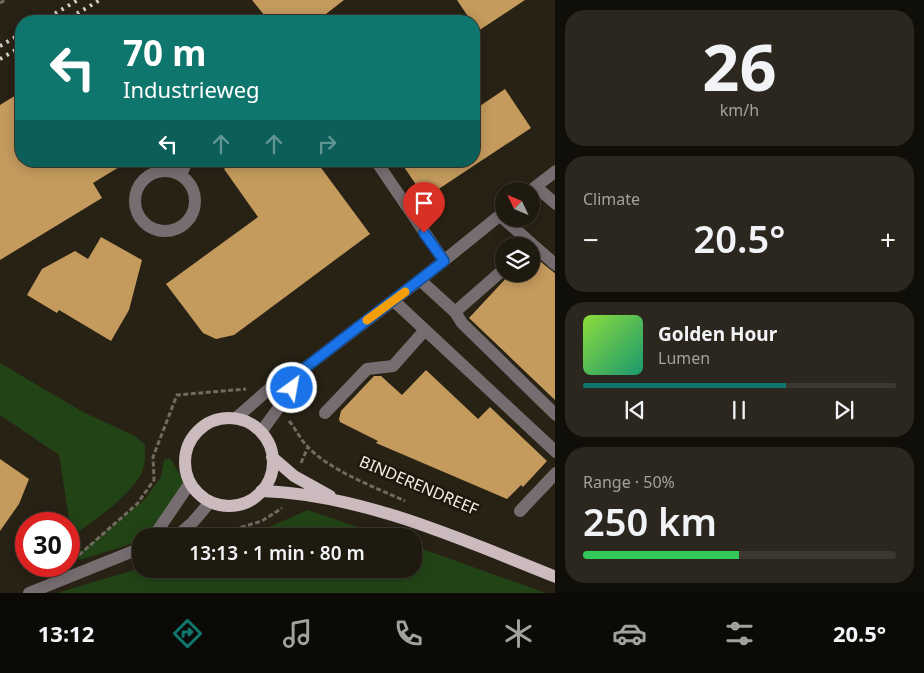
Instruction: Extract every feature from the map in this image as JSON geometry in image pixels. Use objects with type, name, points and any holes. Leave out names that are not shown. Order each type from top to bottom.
[{"type":"main road","points":[[223,418],[236,418],[250,423],[261,432],[268,443],[272,457],[272,469],[268,481],[261,491],[250,500],[237,505],[223,505],[210,502],[199,494],[190,483],[185,463],[188,445],[198,430],[210,422],[223,418]]},
{"type":"main road","points":[[272,457],[294,476],[339,501]]},
{"type":"main road","points":[[261,491],[287,492],[339,501],[439,532],[555,577]]},
{"type":"street","points":[[181,175],[184,167]]},
{"type":"street","points":[[380,167],[444,261]]},
{"type":"street","points":[[168,170],[181,175],[191,184],[196,197],[194,211],[187,222],[176,230],[162,231],[150,227],[140,218],[135,205],[136,191],[144,180],[155,172],[168,170]]},
{"type":"street","points":[[540,183],[555,171]]},
{"type":"street","points":[[540,194],[555,204]]},
{"type":"street","points":[[236,418],[258,396],[277,382],[297,374],[340,339],[495,222]]},
{"type":"street","points":[[515,228],[523,237]]},
{"type":"street","points":[[540,252],[555,265]]},
{"type":"street","points":[[455,312],[495,277]]},
{"type":"street","points":[[420,280],[455,312],[462,324],[555,415]]},
{"type":"street","points":[[394,300],[555,452]]},
{"type":"street","points":[[325,413],[367,369],[393,366],[425,330]]},
{"type":"street","points":[[261,432],[292,388],[297,374]]},
{"type":"street","points":[[520,511],[555,472]]},
{"type":"street","points":[[159,528],[190,483]]},
{"type":"street","points":[[187,528],[210,502]]},
{"type":"street","points":[[30,593],[132,552]]},
{"type":"path","points":[[0,3],[5,0]]},
{"type":"path","points":[[80,554],[137,504],[154,480],[152,457],[177,395],[244,388],[258,396]]},
{"type":"path","name":"BINDERENDREEF","points":[[276,410],[284,415],[308,447],[322,458],[365,483],[414,504]]},
{"type":"green space","points":[[0,363],[83,412],[135,436],[145,445],[143,469],[126,494],[80,531],[80,512],[68,512],[59,455],[0,415]]},
{"type":"green space","points":[[170,458],[184,482],[155,528],[132,528],[132,544],[80,560],[80,552],[144,500],[161,477],[164,460]]},
{"type":"green space","points":[[308,510],[361,528],[266,528]]},
{"type":"green space","points":[[422,549],[546,593],[57,593],[132,571],[132,578],[422,578]]},
{"type":"building","points":[[252,0],[344,0],[325,15],[264,15]]},
{"type":"building","points":[[457,0],[525,0],[480,30],[480,15],[467,15]]},
{"type":"building","points":[[505,89],[531,128],[480,162],[480,106]]},
{"type":"building","points":[[15,96],[15,167],[119,167],[93,183],[102,198],[0,260],[0,105]]},
{"type":"building","points":[[226,167],[320,167],[370,234],[234,335],[216,339],[203,333],[166,284],[258,217],[224,169]]},
{"type":"building","points":[[404,167],[472,167],[425,198]]},
{"type":"building","points":[[101,237],[142,260],[129,310],[111,341],[59,310],[57,313],[27,295],[42,269],[75,251],[88,259]]},
{"type":"building","points":[[540,261],[555,273],[555,400],[469,318],[503,282],[540,282]]},
{"type":"building","points":[[426,370],[478,419],[490,407],[547,461],[523,487],[521,485],[507,499],[376,443],[378,441],[340,422],[341,411],[374,376],[381,376],[402,395]]},
{"type":"building","points":[[0,459],[29,479],[19,504],[0,531]]},
{"type":"railway","points":[[52,15],[78,0]]},
{"type":"railway","points":[[74,15],[100,0]]},
{"type":"railway","points":[[0,46],[15,37]]},
{"type":"railway","points":[[0,59],[15,50]]},
{"type":"slow traffic","points":[[367,320],[405,292]]},
{"type":"route","points":[[292,388],[297,374],[340,339],[444,261],[424,233]]}]
